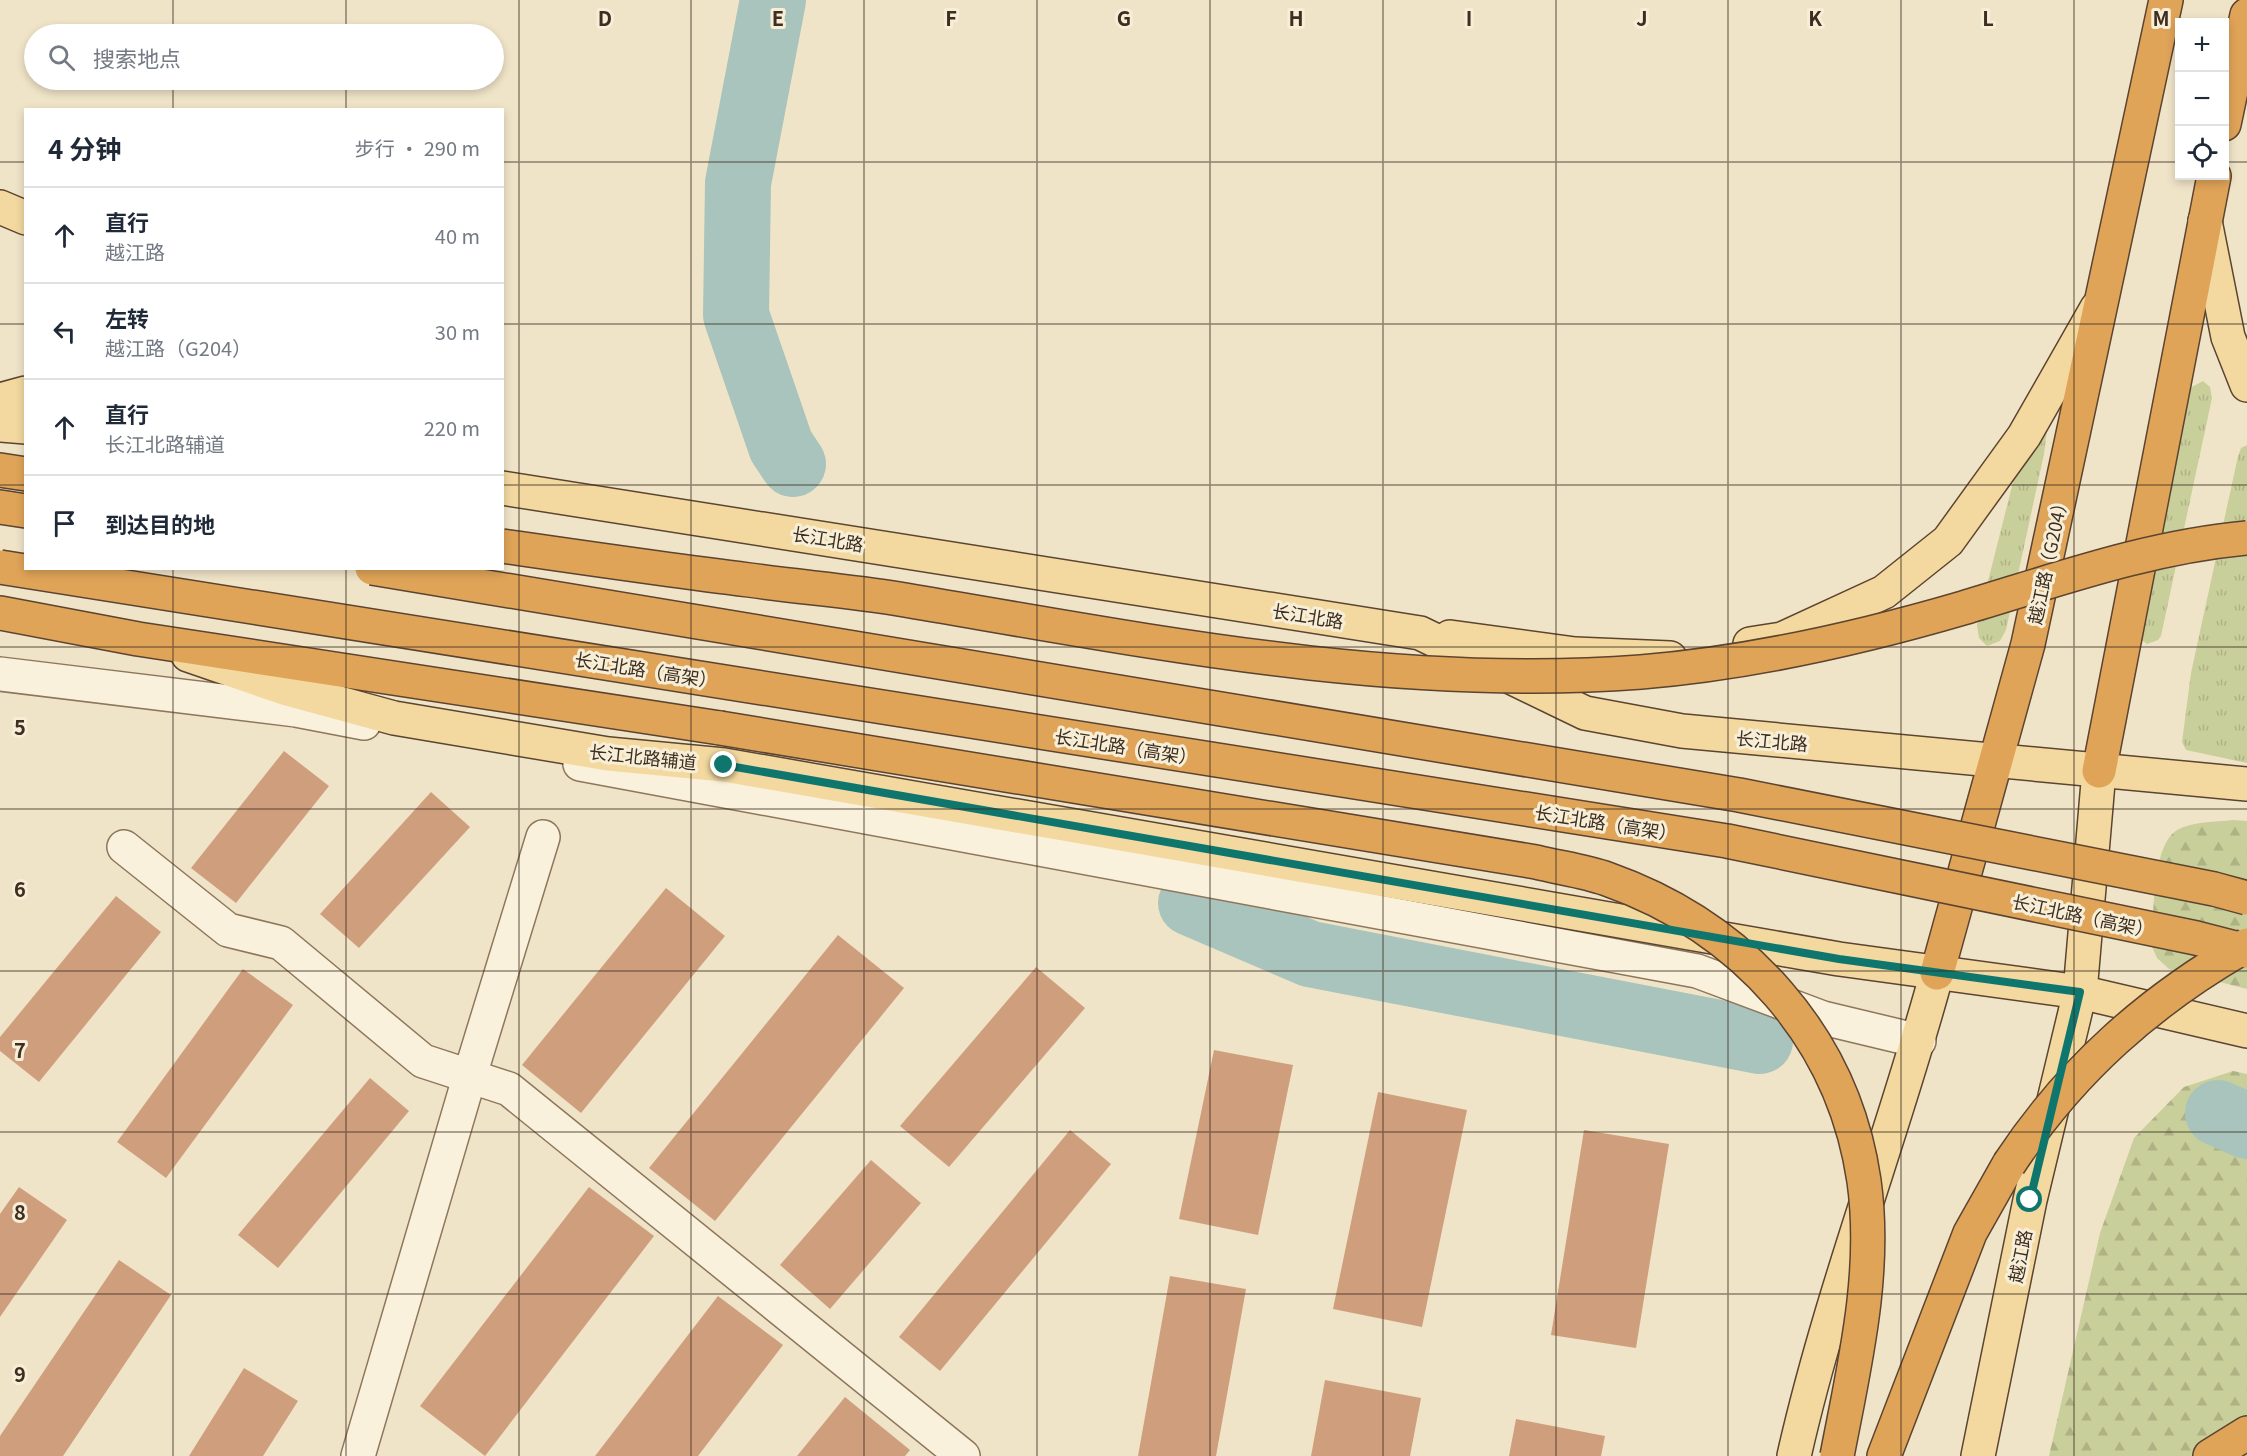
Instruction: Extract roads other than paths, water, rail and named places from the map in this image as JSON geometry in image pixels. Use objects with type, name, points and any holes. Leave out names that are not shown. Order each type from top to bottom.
[{"type":"highway","name":"越江路（G204）","points":[[1937,973],[1997,761],[2033,621],[2166,0]]},
{"type":"highway","points":[[2229,100],[2247,15]]},
{"type":"highway","points":[[2100,771],[2213,180]]},
{"type":"highway","points":[[0,470],[24,474]]},
{"type":"highway","points":[[0,507],[24,511]]},
{"type":"highway","points":[[504,546],[863,594],[1214,649],[1336,665],[1445,674],[1552,677],[1643,671],[1795,651],[1904,624],[2149,553],[2247,538]]},
{"type":"highway","name":"长江北路（高架）","points":[[0,567],[1727,841],[2196,938],[2247,951]]},
{"type":"highway","points":[[384,570],[1739,795],[2214,889],[2247,898]]},
{"type":"highway","points":[[0,613],[138,639],[720,728],[1536,862],[1607,879],[1664,905],[1726,941],[1780,993],[1822,1052],[1849,1115],[1864,1182],[1867,1254],[1861,1328],[1837,1456]]},
{"type":"highway","points":[[1884,1456],[1970,1233],[2038,1120],[2070,1082],[2105,1048],[2167,997],[2211,966],[2247,945]]},
{"type":"highway","points":[[2210,1456],[2247,1433]]},
{"type":"main road","points":[[0,207],[24,217]]},
{"type":"main road","points":[[2205,220],[2228,337],[2247,385]]},
{"type":"main road","points":[[1420,633],[1575,654],[1669,658],[1782,639],[1884,592],[1948,541],[2024,436],[2100,303]]},
{"type":"main road","points":[[0,400],[24,394]]},
{"type":"main road","points":[[0,425],[24,427]]},
{"type":"main road","name":"长江北路","points":[[504,488],[1420,633],[1585,713],[1682,731],[2247,784]]},
{"type":"main road","name":"长江北路辅道","points":[[138,639],[284,688],[394,718],[608,754],[724,765],[1839,959],[1937,973]]},
{"type":"main road","name":"越江路","points":[[1978,1456],[2030,1200],[2080,994],[2100,771]]},
{"type":"main road","points":[[1794,1456],[1813,1372],[1919,1041],[1937,973],[2080,994],[2247,1031]]},
{"type":"street","points":[[0,674],[296,710],[1696,971],[1823,1018],[1919,1041]]},
{"type":"street","points":[[358,1456],[543,837]]},
{"type":"street","points":[[124,847],[228,930],[281,943],[423,1061],[509,1089],[963,1456]]},
{"type":"waterway","points":[[773,0],[738,183],[736,315],[781,446],[793,464]]},
{"type":"waterway","points":[[1191,903],[1310,954],[1760,1041]]},
{"type":"waterway","points":[[2218,1113],[2247,1126]]}]
